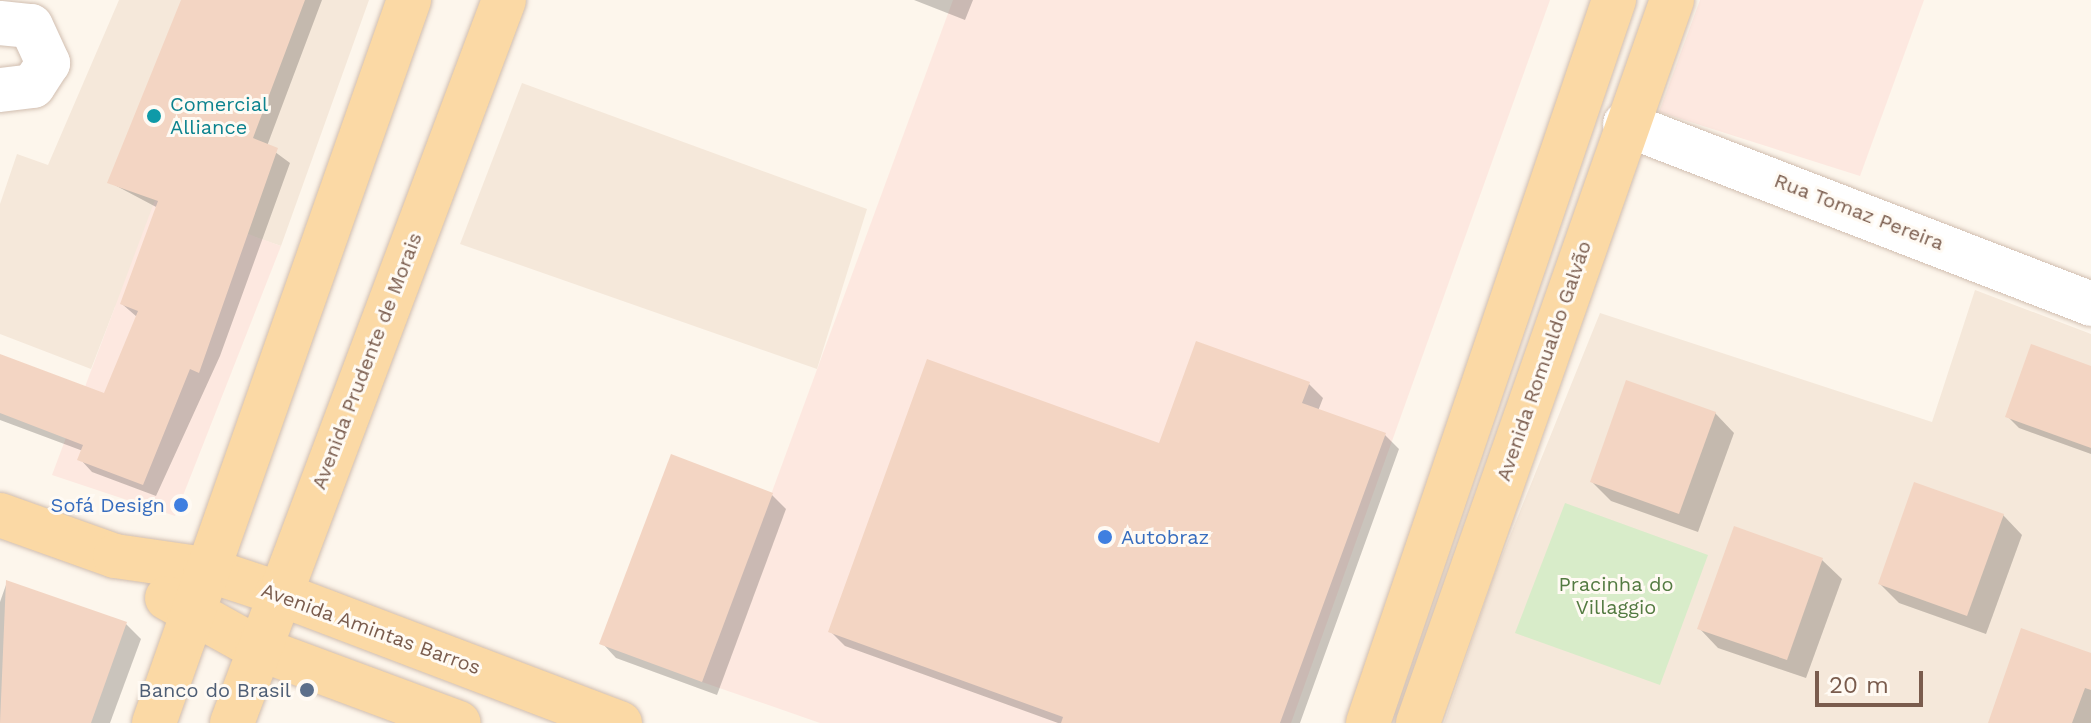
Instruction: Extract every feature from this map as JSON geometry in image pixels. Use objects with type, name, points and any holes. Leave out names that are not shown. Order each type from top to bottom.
[{"type":"main road","points":[[154,723],[205,569],[409,0]]},
{"type":"main road","name":"Avenida Prudente de Morais","points":[[232,723],[277,593],[504,0]]},
{"type":"main road","points":[[1368,723],[1614,0]]},
{"type":"main road","name":"Avenida Romualdo Galvão","points":[[1418,723],[1625,124],[1672,0]]},
{"type":"main road","name":"Avenida Amintas Barros","points":[[0,515],[115,556],[205,569],[277,593],[620,723]]},
{"type":"main road","name":"Avenida Amintas Barros","points":[[115,556],[189,616],[257,648],[459,723]]},
{"type":"street","points":[[0,23],[31,26],[48,63],[33,86],[1,92]]},
{"type":"street","name":"Rua Tomaz Pereira","points":[[1625,124],[2091,304]]},
{"type":"shaded area","points":[[119,0],[369,0],[281,246],[246,234],[115,307],[91,369],[0,334],[0,204],[17,154],[48,165]]},
{"type":"shaded area","points":[[953,0],[1550,0],[1291,723],[820,723],[702,682]]},
{"type":"shaded area","points":[[1700,0],[1924,0],[1860,176],[1659,112]]},
{"type":"shaded area","points":[[522,83],[867,209],[817,369],[460,244]]},
{"type":"shaded area","points":[[155,200],[281,246],[175,516],[52,475]]},
{"type":"shaded area","points":[[1975,290],[2091,334],[2091,723],[1444,723],[1493,578],[1600,313],[1932,422]]},
{"type":"green space","name":"Pracinha do Villaggio","points":[[1565,503],[1708,555],[1660,685],[1515,633]]},
{"type":"building","points":[[181,0],[305,0],[253,138],[278,148],[199,373],[190,369],[143,485],[77,460],[83,445],[0,413],[0,354],[104,393],[138,311],[120,304],[158,201],[107,183]]},
{"type":"building","name":"Autobraz","points":[[1196,341],[1310,382],[1302,403],[1386,433],[1280,723],[1061,723],[1063,717],[828,632],[927,359],[1159,443]]},
{"type":"building","points":[[2031,344],[2091,366],[2091,448],[2005,417]]},
{"type":"building","points":[[1626,380],[1716,412],[1679,514],[1590,482]]},
{"type":"building","points":[[671,454],[773,493],[702,682],[599,644]]},
{"type":"building","points":[[1914,482],[2004,514],[1967,616],[1878,584]]},
{"type":"building","points":[[1734,526],[1823,558],[1787,660],[1697,629]]},
{"type":"building","points":[[6,580],[127,622],[91,723],[0,723]]},
{"type":"building","points":[[2021,628],[2091,653],[2091,690],[2085,688],[2072,723],[1988,723]]},
{"type":"place","name":"Comercial Alliance","points":[[154,116]]},
{"type":"place","name":"Sofá Design","points":[[181,505]]},
{"type":"place","name":"Autobraz","points":[[1105,537]]},
{"type":"place","name":"Banco do Brasil","points":[[307,690]]}]
